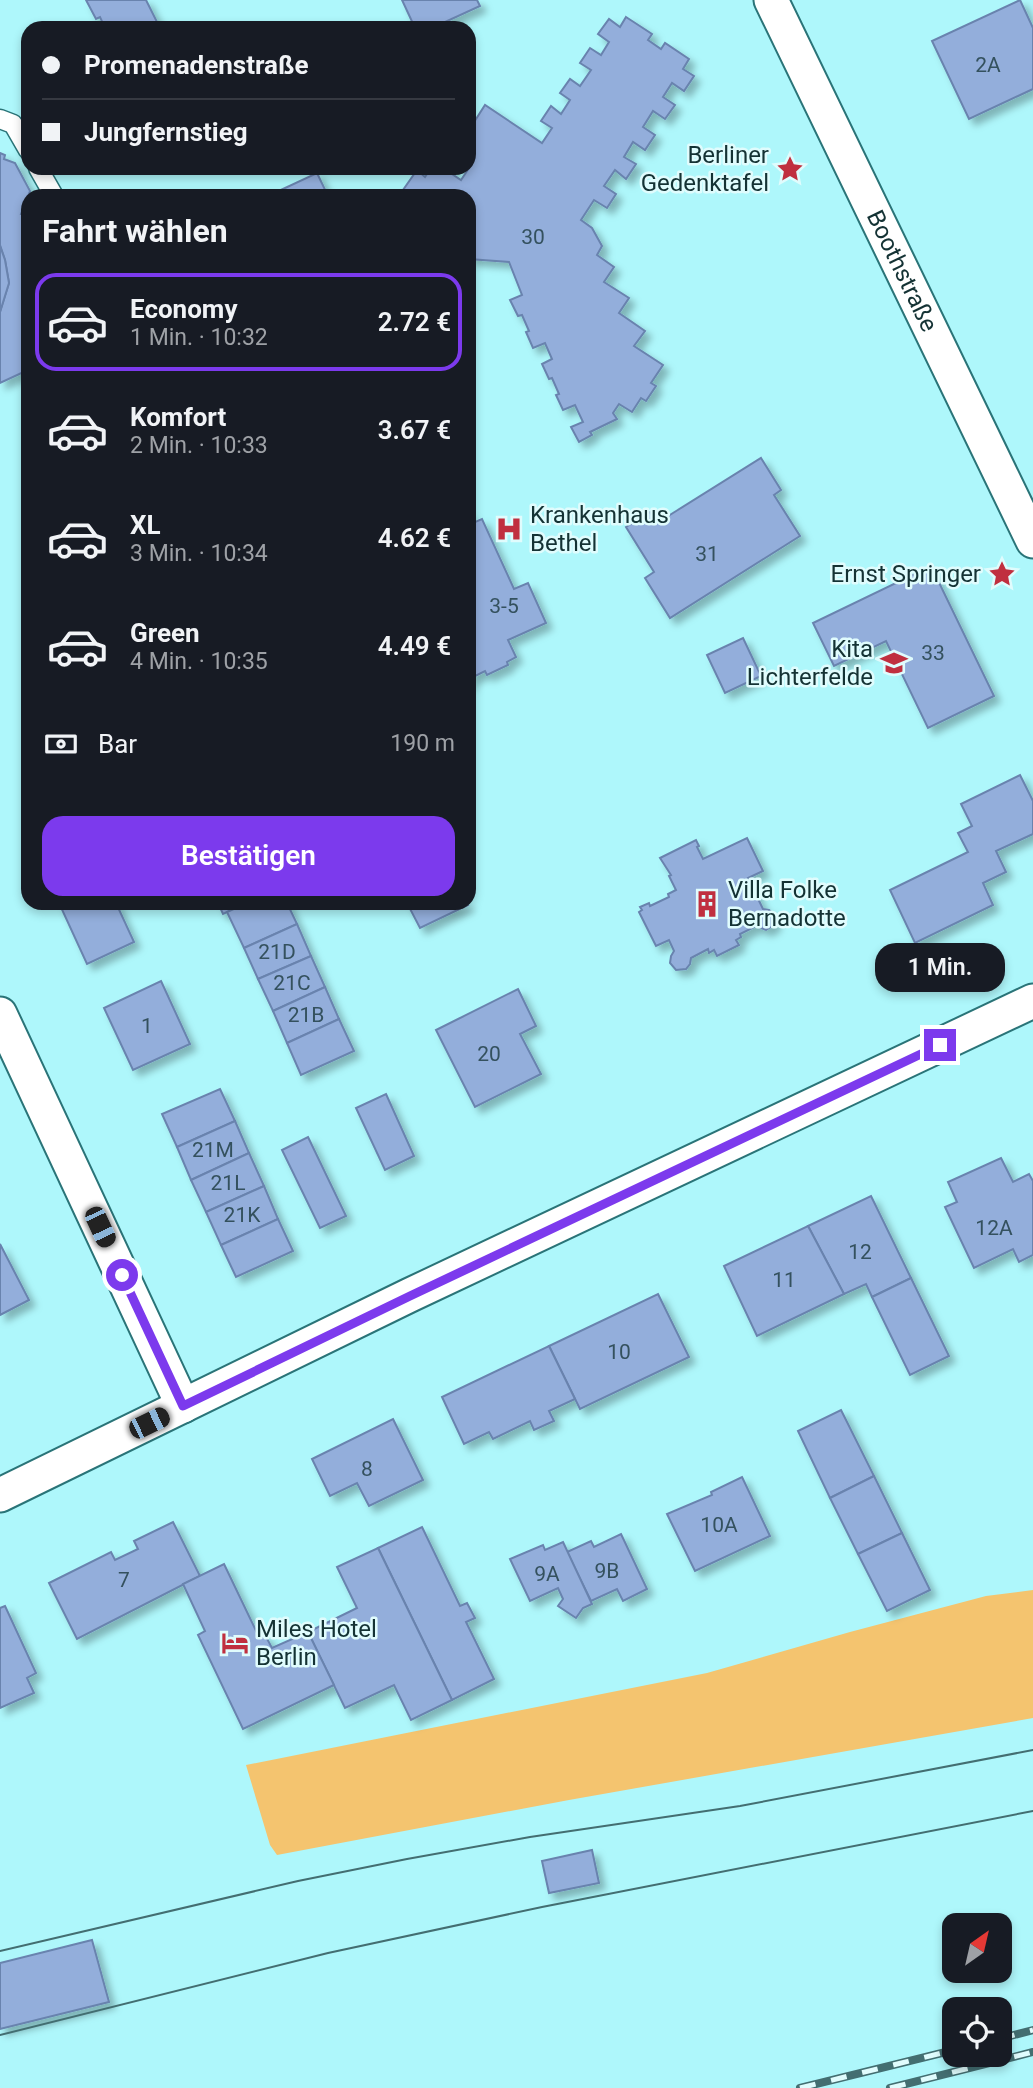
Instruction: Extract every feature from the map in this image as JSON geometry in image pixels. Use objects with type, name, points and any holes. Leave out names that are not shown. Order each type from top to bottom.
[{"type":"street","name":"Boothstraße","points":[[771,0],[1033,541]]},
{"type":"street","points":[[0,1495],[422,1290],[1033,1001]]},
{"type":"street","points":[[0,1014],[183,1406]]},
{"type":"lane","points":[[0,119],[13,124],[21,138]]},
{"type":"shaded area","points":[[1033,1590],[1033,1718],[277,1855],[270,1845],[246,1765],[707,1673],[986,1596]]},
{"type":"building","points":[[86,0],[146,0],[156,21],[102,21],[100,17],[96,19]]},
{"type":"building","points":[[402,0],[477,0],[480,6],[447,21],[412,21]]},
{"type":"building","points":[[1020,0],[1033,28],[1033,89],[969,119],[932,41]]},
{"type":"building","points":[[626,17],[652,34],[648,40],[661,49],[665,43],[689,59],[683,69],[694,76],[684,91],[672,83],[663,97],[675,105],[665,119],[653,111],[643,127],[655,135],[645,150],[633,142],[624,157],[636,164],[626,179],[615,170],[604,186],[616,194],[607,208],[594,200],[581,220],[592,228],[602,246],[597,255],[614,267],[604,282],[629,298],[619,313],[645,331],[634,346],[663,365],[651,383],[656,386],[646,401],[641,398],[632,412],[619,404],[613,413],[617,419],[590,432],[592,435],[579,442],[571,427],[583,422],[575,405],[563,410],[552,378],[549,379],[542,364],[552,359],[545,343],[533,348],[522,315],[518,316],[510,300],[522,295],[509,262],[476,260],[476,189],[404,189],[414,175],[454,175],[461,180],[464,175],[476,175],[476,119],[485,105],[542,143],[552,128],[541,121],[551,106],[561,114],[570,100],[560,93],[570,79],[580,86],[591,70],[580,63],[590,48],[601,55],[609,42],[598,34],[609,19],[620,27]]},
{"type":"building","points":[[0,153],[5,155],[4,159],[15,163],[29,189],[21,189],[21,373],[0,383],[0,312],[9,283],[0,245]]},
{"type":"building","points":[[318,175],[325,189],[283,189]]},
{"type":"building","points":[[0,246],[9,283],[0,312]]},
{"type":"building","points":[[761,458],[781,490],[774,495],[800,536],[670,618],[645,578],[654,572],[626,527],[650,512],[657,523]]},
{"type":"building","points":[[482,519],[514,589],[528,583],[546,623],[508,640],[516,657],[507,662],[508,665],[487,675],[485,671],[476,676],[476,522]]},
{"type":"building","points":[[931,566],[994,696],[928,728],[886,641],[834,666],[813,623]]},
{"type":"building","points":[[743,638],[761,676],[725,693],[707,655]]},
{"type":"building","points":[[1020,775],[1033,801],[1033,834],[996,851],[1006,872],[983,883],[993,905],[915,943],[890,890],[968,852],[958,833],[972,826],[961,804]]},
{"type":"building","name":"Villa Folke Bernadotte","points":[[747,838],[763,871],[748,878],[763,909],[774,914],[774,925],[766,930],[756,926],[740,934],[741,937],[736,940],[739,945],[717,956],[714,950],[709,953],[708,949],[691,958],[686,969],[676,970],[670,963],[674,951],[669,940],[656,946],[639,912],[642,910],[640,907],[649,903],[650,906],[669,897],[668,894],[676,890],[669,876],[671,875],[660,858],[696,840],[703,859]]},
{"type":"building","points":[[62,910],[119,910],[134,942],[87,964]]},
{"type":"building","points":[[290,910],[297,924],[244,948],[227,912]]},
{"type":"building","points":[[411,910],[458,910],[420,928]]},
{"type":"building","points":[[297,924],[311,956],[258,979],[244,948]]},
{"type":"building","points":[[311,956],[325,987],[273,1011],[258,979]]},
{"type":"building","points":[[161,981],[190,1044],[133,1070],[104,1008]]},
{"type":"building","points":[[325,987],[339,1019],[287,1043],[273,1011]]},
{"type":"building","points":[[518,989],[536,1026],[520,1034],[541,1074],[475,1107],[436,1030]]},
{"type":"building","points":[[339,1019],[354,1051],[301,1075],[287,1043]]},
{"type":"building","points":[[220,1089],[235,1121],[177,1147],[162,1114]]},
{"type":"building","points":[[386,1094],[414,1156],[385,1170],[356,1108]]},
{"type":"building","points":[[235,1121],[249,1153],[191,1180],[177,1147]]},
{"type":"building","points":[[308,1137],[346,1216],[320,1228],[282,1150]]},
{"type":"building","points":[[249,1153],[264,1186],[206,1212],[191,1180]]},
{"type":"building","points":[[1001,1158],[1013,1182],[1029,1174],[1033,1181],[1033,1255],[1019,1262],[1013,1249],[974,1268],[945,1207],[957,1202],[948,1182]]},
{"type":"building","points":[[264,1186],[278,1219],[221,1245],[206,1212]]},
{"type":"building","points":[[871,1196],[911,1278],[872,1297],[866,1284],[844,1294],[808,1226]]},
{"type":"building","points":[[278,1219],[293,1251],[236,1277],[221,1245]]},
{"type":"building","points":[[808,1226],[844,1294],[757,1336],[724,1266]]},
{"type":"building","points":[[0,1244],[29,1300],[0,1315]]},
{"type":"building","points":[[911,1278],[949,1356],[910,1375],[872,1297]]},
{"type":"building","points":[[658,1294],[689,1357],[580,1409],[549,1346]]},
{"type":"building","points":[[549,1346],[575,1399],[549,1411],[554,1421],[534,1430],[530,1421],[493,1439],[489,1432],[464,1444],[442,1397]]},
{"type":"building","points":[[841,1410],[874,1476],[830,1498],[798,1431]]},
{"type":"building","points":[[393,1419],[423,1480],[369,1506],[357,1483],[330,1496],[312,1459]]},
{"type":"building","points":[[874,1476],[902,1533],[858,1554],[830,1498]]},
{"type":"building","points":[[742,1477],[770,1536],[695,1571],[667,1514],[712,1495],[711,1492]]},
{"type":"building","points":[[173,1522],[200,1576],[77,1639],[49,1583],[111,1552],[115,1560],[138,1549],[134,1541]]},
{"type":"building","points":[[422,1527],[460,1606],[467,1603],[475,1618],[466,1622],[494,1679],[452,1700],[378,1548]]},
{"type":"building","points":[[902,1533],[930,1590],[887,1611],[858,1554]]},
{"type":"building","points":[[621,1534],[647,1589],[623,1601],[617,1589],[591,1601],[567,1552],[591,1541],[594,1547]]},
{"type":"building","points":[[563,1542],[592,1604],[583,1608],[576,1618],[558,1606],[563,1599],[558,1588],[530,1601],[510,1559],[543,1545],[545,1550]]},
{"type":"building","points":[[378,1548],[452,1700],[411,1720],[394,1685],[345,1708],[308,1632],[357,1608],[337,1567]]},
{"type":"building","name":"Miles Hotel Berlin","points":[[224,1564],[259,1637],[265,1635],[272,1648],[308,1632],[334,1685],[243,1729],[198,1635],[205,1631],[183,1584]]},
{"type":"building","points":[[5,1606],[36,1673],[27,1678],[34,1693],[0,1708],[0,1608]]},
{"type":"building","points":[[592,1850],[599,1883],[549,1893],[542,1861]]},
{"type":"building","points":[[92,1940],[109,2002],[0,2029],[0,1963]]},
{"type":"tram line","points":[[0,1951],[298,1881],[407,1859],[530,1837],[740,1806],[1033,1750]]},
{"type":"tram line","points":[[0,2035],[328,1953],[542,1907],[1033,1811]]},
{"type":"railway","points":[[1012,2036],[1033,2030]]},
{"type":"railway","points":[[890,2088],[1033,2052]]},
{"type":"railway","points":[[800,2088],[942,2053]]},
{"type":"place","name":"Berliner Gedenktafel","points":[[790,169]]},
{"type":"place","name":"Krankenhaus Bethel","points":[[509,529]]},
{"type":"place","name":"Ernst Springer","points":[[1002,574]]},
{"type":"place","name":"Kita Lichterfelde","points":[[894,663]]},
{"type":"place","name":"Villa Folke Bernadotte","points":[[707,904]]},
{"type":"place","name":"Miles Hotel Berlin","points":[[235,1643]]},
{"type":"route","points":[[122,1275],[183,1406],[940,1045]]}]
